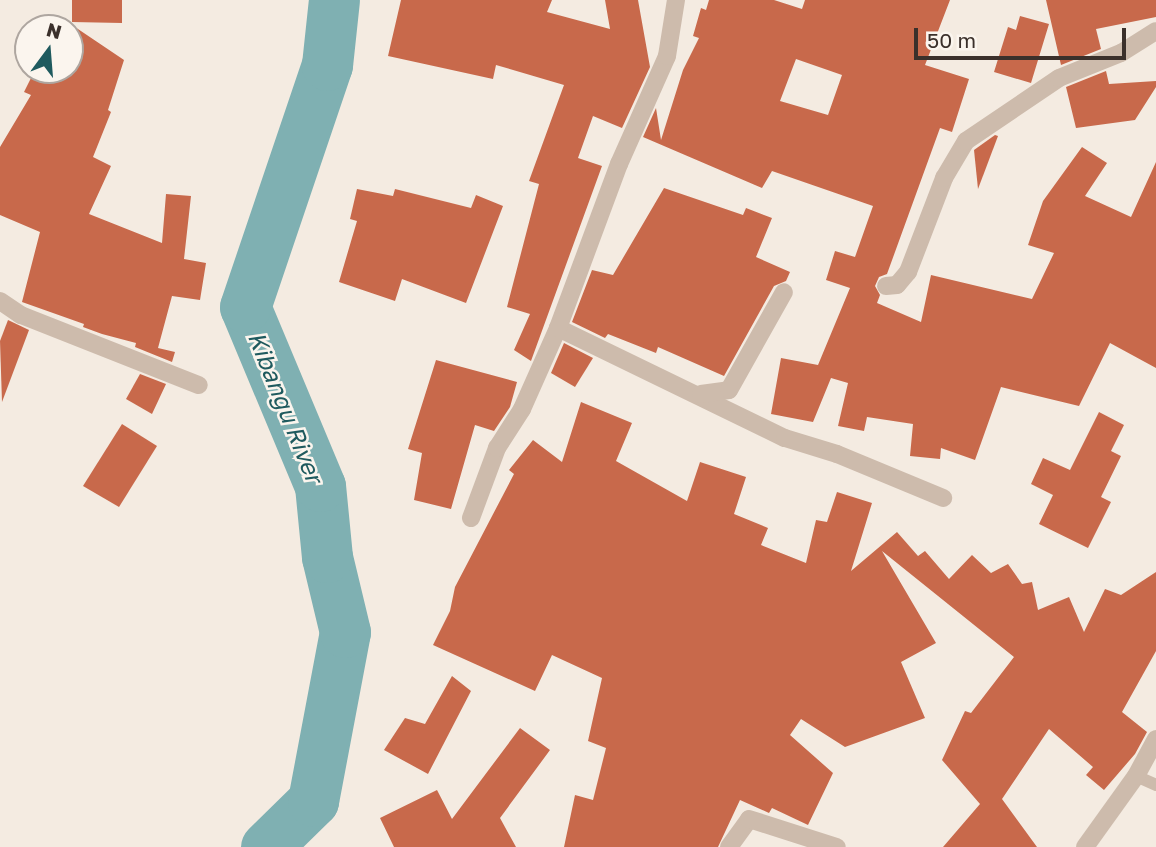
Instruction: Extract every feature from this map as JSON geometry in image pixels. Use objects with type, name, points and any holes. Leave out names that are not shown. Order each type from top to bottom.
[{"type":"street","points":[[471,518],[497,448],[522,410],[558,328],[619,164],[667,56],[676,0]]},
{"type":"street","points":[[886,286],[897,285],[908,272],[944,178],[966,141],[1059,78],[1121,53],[1156,31]]},
{"type":"street","points":[[701,394],[729,390],[784,292]]},
{"type":"street","points":[[0,301],[21,315],[199,385]]},
{"type":"street","points":[[558,328],[701,394],[785,438],[837,454],[943,498]]},
{"type":"street","points":[[1085,847],[1136,776],[1156,739]]},
{"type":"street","points":[[729,847],[749,819],[837,847]]},
{"type":"lane","points":[[1136,776],[1156,785]]},
{"type":"building","points":[[72,0],[122,0],[122,23],[84,22],[84,14],[72,14]]},
{"type":"building","points":[[401,0],[552,0],[547,12],[610,29],[605,0],[638,0],[650,67],[622,128],[593,116],[578,158],[602,166],[531,361],[514,350],[530,314],[507,307],[539,184],[529,181],[564,85],[496,65],[493,79],[388,56]]},
{"type":"building","points":[[709,0],[774,0],[802,9],[805,0],[950,0],[925,65],[969,79],[952,132],[940,128],[887,274],[879,277],[875,286],[880,295],[877,303],[921,322],[931,275],[1032,299],[1054,253],[1028,245],[1043,201],[1082,147],[1107,163],[1085,196],[1131,217],[1156,162],[1156,368],[1110,343],[1079,406],[1001,387],[975,460],[941,448],[940,459],[910,456],[913,424],[867,417],[864,431],[838,426],[848,383],[831,378],[813,422],[771,414],[781,358],[818,365],[850,288],[826,280],[835,251],[855,257],[873,206],[772,171],[762,188],[643,137],[656,108],[661,140],[683,70],[699,38],[693,36],[701,8],[706,10]],"holes":[[[796,59],[842,75],[828,115],[780,101]]]},
{"type":"building","points":[[1046,0],[1156,0],[1156,17],[1096,29],[1101,49],[1061,65]]},
{"type":"building","points":[[1020,16],[1049,24],[1031,83],[994,72],[1008,27],[1016,30]]},
{"type":"building","points":[[84,33],[124,60],[108,110],[111,112],[93,157],[111,166],[89,214],[162,243],[166,194],[191,196],[184,259],[206,263],[200,300],[172,296],[158,348],[175,352],[172,362],[135,347],[136,343],[102,334],[83,327],[84,324],[22,302],[40,232],[0,215],[0,147],[31,95],[24,92],[28,84],[84,84]]},
{"type":"building","points":[[1106,71],[1109,84],[1156,81],[1156,87],[1135,120],[1076,128],[1066,87]]},
{"type":"building","points":[[995,135],[998,136],[978,189],[974,150]]},
{"type":"building","points":[[664,188],[743,215],[746,208],[772,218],[756,257],[790,272],[786,281],[774,286],[724,376],[658,347],[656,353],[608,334],[605,338],[572,322],[592,270],[613,275]]},
{"type":"building","points":[[357,189],[393,196],[395,189],[471,208],[476,195],[503,206],[466,303],[402,279],[395,301],[339,282],[357,221],[350,219]]},
{"type":"building","points":[[8,320],[29,330],[2,402],[0,341]]},
{"type":"building","points":[[564,343],[593,358],[575,387],[551,373]]},
{"type":"building","points":[[436,360],[517,382],[510,407],[494,431],[475,425],[451,509],[414,500],[422,453],[408,449]]},
{"type":"building","points":[[140,374],[166,384],[152,414],[126,399]]},
{"type":"building","points":[[581,402],[632,423],[616,461],[687,501],[700,462],[746,477],[734,514],[768,528],[761,545],[806,563],[816,520],[827,522],[837,492],[872,503],[851,571],[897,532],[918,556],[925,551],[949,579],[972,555],[991,573],[1008,564],[1022,584],[1032,582],[1038,610],[1069,597],[1084,632],[1105,589],[1121,595],[1156,572],[1156,651],[1122,712],[1147,732],[1135,754],[1104,790],[1086,775],[1093,767],[1049,729],[1002,799],[1037,847],[943,847],[980,804],[942,760],[965,711],[971,713],[1014,657],[882,551],[936,643],[901,662],[925,718],[845,747],[801,719],[790,735],[833,773],[808,825],[772,808],[769,813],[740,800],[718,847],[564,847],[575,795],[593,800],[606,748],[588,741],[602,678],[552,655],[535,691],[433,645],[450,611],[455,587],[514,474],[509,470],[533,440],[562,462]]},
{"type":"building","points":[[1099,412],[1124,425],[1111,451],[1121,456],[1101,497],[1111,502],[1088,548],[1039,524],[1053,495],[1031,484],[1043,458],[1070,470]]},
{"type":"building","points":[[122,424],[157,446],[119,507],[83,486]]},
{"type":"building","points":[[452,676],[471,691],[428,774],[384,750],[405,718],[425,724]]},
{"type":"building","points":[[520,728],[550,750],[500,818],[516,847],[394,847],[380,818],[437,790],[452,819]]},
{"type":"waterway","name":"Kibangu River","points":[[266,847],[313,801],[345,632],[327,557],[320,486],[245,307],[327,65],[334,0]]}]
